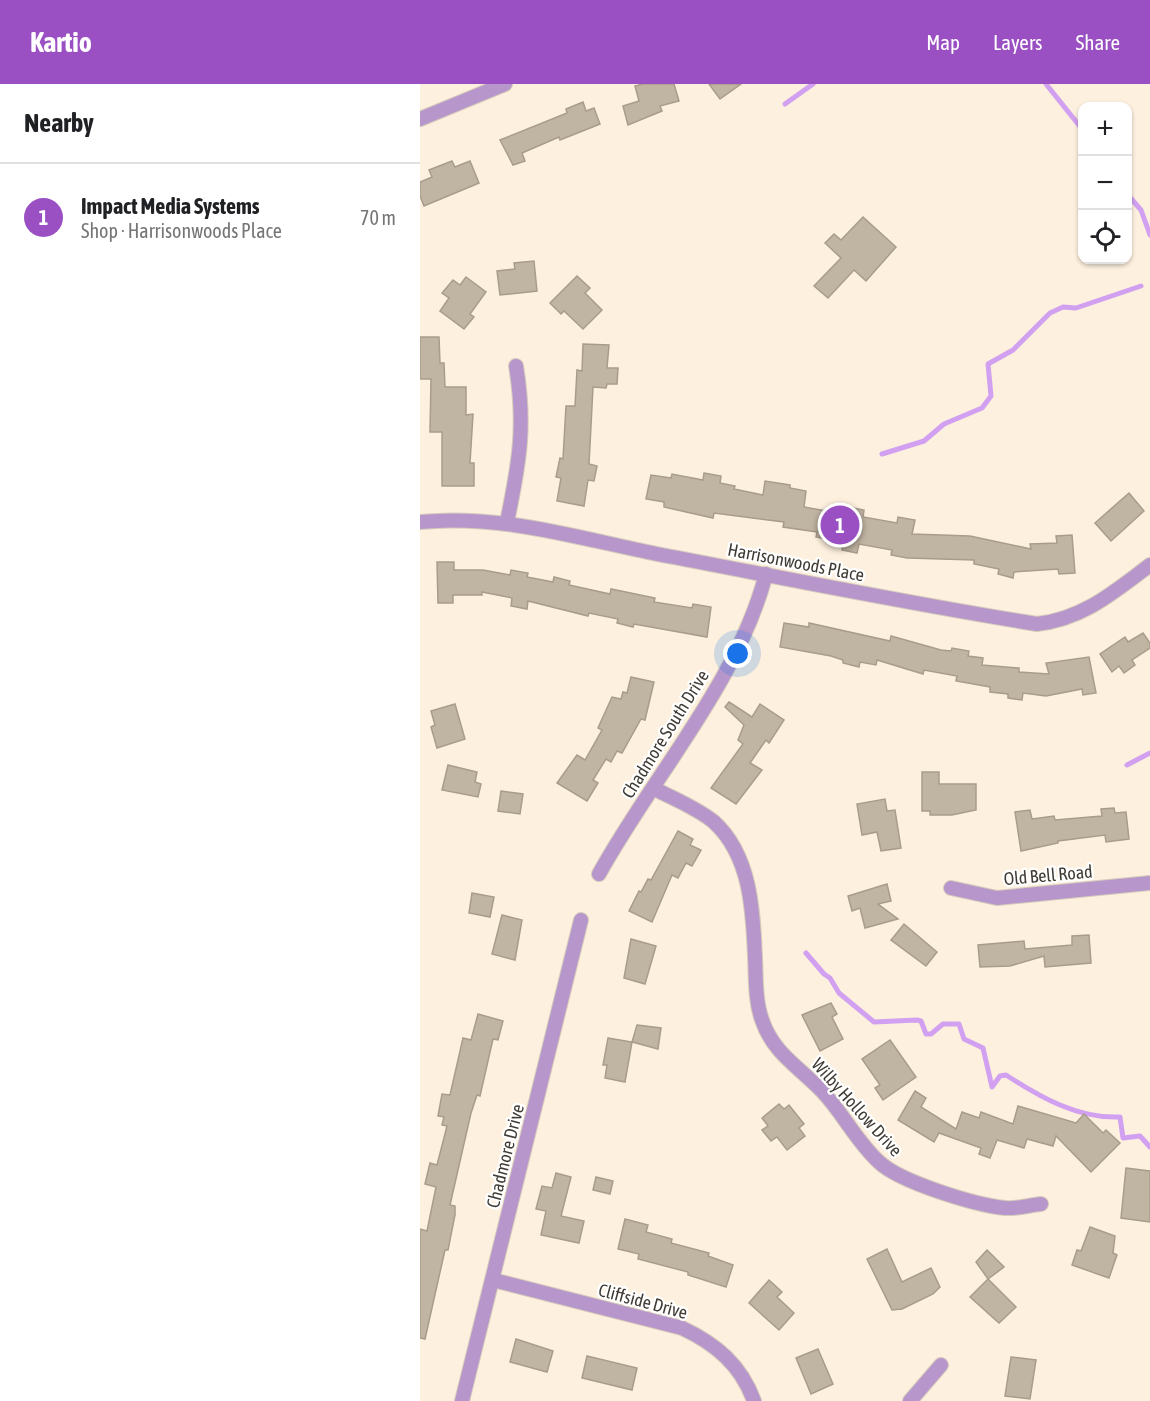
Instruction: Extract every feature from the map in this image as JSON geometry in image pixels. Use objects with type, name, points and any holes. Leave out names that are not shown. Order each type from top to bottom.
[{"type":"street","points":[[420,119],[505,84]]},
{"type":"street","points":[[507,522],[520,459],[522,428],[516,366]]},
{"type":"street","name":"Harrisonwoods Place","points":[[420,522],[453,519],[507,522],[766,574],[1037,624],[1055,622],[1095,606],[1150,565]]},
{"type":"street","name":"Chadmore South Drive","points":[[599,874],[619,838],[655,789],[743,640],[756,611],[766,574]]},
{"type":"street","name":"Wilby Hollow Drive","points":[[655,789],[713,821],[726,835],[737,853],[752,899],[757,993],[761,1017],[770,1039],[782,1056],[825,1094],[868,1151],[894,1174],[976,1201],[1006,1208],[1041,1204]]},
{"type":"street","name":"Old Bell Road","points":[[951,888],[979,896],[1020,897],[1150,883]]},
{"type":"street","name":"Chadmore Drive","points":[[462,1401],[581,920]]},
{"type":"street","name":"Cliffside Drive","points":[[493,1280],[682,1328],[703,1338],[725,1354],[740,1373],[754,1401]]},
{"type":"street","points":[[910,1401],[941,1365]]},
{"type":"building","points":[[674,84],[679,101],[660,106],[662,111],[628,125],[623,106],[639,101],[635,86]]},
{"type":"building","points":[[709,84],[741,84],[720,99]]},
{"type":"building","points":[[583,102],[586,111],[594,108],[600,124],[560,140],[559,137],[522,153],[525,161],[513,165],[500,140],[567,113],[566,109]]},
{"type":"building","points":[[452,161],[455,167],[470,161],[479,183],[424,206],[420,196],[420,182],[432,177],[429,170]]},
{"type":"building","points":[[863,217],[896,247],[866,281],[854,270],[828,298],[814,286],[841,258],[825,243],[834,234],[841,240]]},
{"type":"building","points":[[534,261],[537,291],[500,295],[497,271],[515,269],[514,263]]},
{"type":"building","points":[[577,276],[590,288],[585,293],[602,310],[583,329],[564,311],[561,314],[550,303]]},
{"type":"building","points":[[466,277],[486,292],[470,314],[474,317],[464,329],[440,311],[449,298],[442,293],[453,280],[460,285]]},
{"type":"building","points":[[420,337],[439,337],[440,363],[444,363],[445,387],[466,387],[466,415],[473,414],[470,463],[474,463],[474,486],[442,486],[442,432],[430,432],[431,379],[420,379]]},
{"type":"building","points":[[583,344],[609,345],[607,368],[618,368],[617,384],[607,384],[606,388],[593,387],[589,464],[597,466],[594,481],[588,480],[584,506],[557,501],[561,478],[556,477],[560,458],[563,459],[566,406],[575,406],[577,370],[582,371]]},
{"type":"building","points":[[704,473],[721,476],[720,483],[735,486],[734,489],[763,495],[765,481],[790,485],[790,488],[806,491],[804,507],[847,512],[848,507],[864,510],[863,517],[897,523],[898,517],[915,520],[912,534],[970,536],[1031,549],[1030,544],[1057,543],[1056,536],[1072,535],[1075,573],[1059,574],[1058,569],[1014,572],[1013,578],[998,574],[999,569],[974,564],[974,560],[907,558],[891,555],[892,550],[859,544],[857,553],[842,550],[843,542],[816,537],[817,532],[783,527],[784,522],[714,513],[713,518],[664,507],[664,502],[646,499],[651,475],[671,478],[672,474],[703,480]]},
{"type":"building","points":[[1129,493],[1144,511],[1111,541],[1095,523]]},
{"type":"building","points":[[437,562],[454,562],[454,570],[483,570],[510,575],[511,570],[528,573],[527,577],[553,582],[554,577],[570,581],[569,585],[610,594],[611,589],[655,598],[654,602],[692,608],[693,604],[711,607],[707,637],[634,624],[633,627],[617,623],[618,619],[589,613],[588,616],[528,601],[527,609],[511,606],[512,598],[482,592],[482,595],[453,595],[453,603],[438,603]]},
{"type":"building","points":[[784,623],[809,627],[809,623],[890,641],[891,636],[941,650],[951,651],[952,648],[969,651],[968,656],[983,658],[982,665],[1019,668],[1019,672],[1049,674],[1046,663],[1089,657],[1096,693],[1083,695],[1082,689],[1046,696],[1023,693],[1022,700],[1008,698],[1008,694],[990,692],[990,687],[956,681],[957,676],[924,670],[923,674],[877,660],[876,665],[860,662],[859,667],[843,663],[843,660],[831,656],[780,647]]},
{"type":"building","points":[[1143,633],[1150,643],[1150,648],[1132,660],[1135,665],[1124,673],[1119,666],[1112,672],[1100,654],[1125,637],[1128,642]]},
{"type":"building","points":[[631,677],[654,682],[645,720],[641,719],[622,753],[617,751],[611,762],[606,759],[593,780],[598,783],[587,801],[557,783],[577,755],[585,760],[602,730],[598,728],[612,697],[621,699],[623,692],[627,693]]},
{"type":"building","points":[[729,702],[752,717],[760,704],[784,720],[769,743],[766,740],[750,763],[762,770],[736,804],[711,788],[743,744],[738,740],[744,725],[725,707]]},
{"type":"building","points":[[455,704],[465,739],[437,748],[431,727],[435,725],[431,711]]},
{"type":"building","points":[[448,765],[477,772],[475,782],[481,784],[478,797],[442,790]]},
{"type":"building","points":[[922,772],[939,772],[939,784],[976,784],[976,810],[952,815],[930,815],[930,811],[922,811]]},
{"type":"building","points":[[501,791],[523,794],[520,814],[498,811]]},
{"type":"building","points":[[885,799],[887,811],[895,810],[901,848],[881,851],[877,832],[862,835],[857,804]]},
{"type":"building","points":[[1114,808],[1115,813],[1126,812],[1129,839],[1106,842],[1105,835],[1058,841],[1058,843],[1021,851],[1015,812],[1030,810],[1032,819],[1054,816],[1055,820],[1102,816],[1101,809]]},
{"type":"building","points":[[678,831],[693,839],[690,845],[701,850],[692,866],[686,863],[678,878],[672,875],[652,922],[629,911],[639,891],[641,892],[648,879],[651,880]]},
{"type":"building","points":[[887,884],[891,901],[878,904],[898,919],[865,928],[860,908],[852,911],[848,896]]},
{"type":"building","points":[[472,893],[494,897],[490,917],[469,913]]},
{"type":"building","points":[[502,915],[522,920],[515,960],[492,954]]},
{"type":"building","points":[[904,924],[937,952],[926,966],[891,940]]},
{"type":"building","points":[[1089,935],[1091,963],[1045,967],[1044,956],[1010,966],[980,967],[978,945],[1024,941],[1025,949],[1072,945],[1072,936]]},
{"type":"building","points":[[631,939],[656,946],[645,984],[624,978]]},
{"type":"building","points":[[831,1003],[837,1014],[832,1017],[843,1039],[820,1051],[802,1015]]},
{"type":"building","points":[[478,1014],[503,1021],[498,1040],[493,1039],[480,1096],[477,1095],[471,1113],[450,1205],[455,1206],[455,1215],[448,1250],[445,1250],[425,1339],[420,1338],[420,1229],[427,1231],[436,1187],[425,1184],[430,1163],[437,1165],[447,1126],[442,1125],[444,1117],[438,1116],[442,1094],[450,1095],[463,1038],[471,1040]]},
{"type":"building","points":[[637,1025],[661,1028],[658,1049],[632,1042]]},
{"type":"building","points":[[608,1038],[632,1042],[625,1082],[605,1078],[607,1065],[603,1065]]},
{"type":"building","points":[[890,1040],[916,1077],[883,1100],[875,1088],[880,1085],[862,1059]]},
{"type":"building","points":[[915,1091],[926,1098],[921,1107],[956,1129],[962,1112],[979,1118],[981,1112],[1013,1124],[1018,1106],[1076,1123],[1084,1114],[1103,1133],[1106,1130],[1120,1143],[1091,1172],[1056,1136],[1053,1146],[1027,1139],[1024,1148],[997,1140],[990,1158],[979,1154],[981,1148],[939,1133],[934,1142],[898,1120]]},
{"type":"building","points":[[779,1104],[784,1109],[789,1105],[804,1124],[799,1128],[805,1136],[787,1150],[777,1137],[771,1141],[762,1130],[768,1126],[762,1118]]},
{"type":"building","points":[[1126,1168],[1150,1171],[1150,1222],[1121,1218]]},
{"type":"building","points":[[556,1173],[571,1177],[561,1216],[584,1221],[579,1243],[541,1235],[546,1211],[536,1209],[542,1186],[552,1188]]},
{"type":"building","points":[[596,1177],[613,1181],[610,1194],[593,1190]]},
{"type":"building","points":[[625,1219],[648,1225],[646,1232],[672,1239],[671,1243],[709,1253],[708,1256],[733,1265],[726,1287],[688,1275],[688,1272],[638,1259],[639,1254],[618,1249]]},
{"type":"building","points":[[1090,1227],[1115,1236],[1113,1253],[1117,1255],[1109,1278],[1072,1265],[1077,1250],[1081,1251]]},
{"type":"building","points":[[887,1249],[902,1282],[931,1268],[940,1287],[933,1294],[902,1309],[892,1310],[867,1259]]},
{"type":"building","points":[[987,1250],[1004,1267],[988,1279],[976,1262]]},
{"type":"building","points":[[988,1279],[1016,1307],[999,1323],[970,1297]]},
{"type":"building","points":[[769,1280],[782,1292],[777,1297],[794,1313],[779,1330],[749,1303]]},
{"type":"building","points":[[516,1339],[553,1351],[547,1372],[510,1362]]},
{"type":"building","points":[[818,1349],[833,1384],[811,1394],[796,1358]]},
{"type":"building","points":[[587,1356],[637,1368],[632,1390],[582,1378]]},
{"type":"building","points":[[1011,1357],[1036,1360],[1030,1399],[1005,1396]]},
{"type":"waterway","points":[[785,104],[813,84]]},
{"type":"waterway","points":[[1046,84],[1078,124]]},
{"type":"waterway","points":[[1132,200],[1141,210],[1150,235]]},
{"type":"waterway","points":[[882,454],[924,441],[944,424],[982,408],[991,396],[988,364],[1013,350],[1050,313],[1063,307],[1076,308],[1141,286]]},
{"type":"waterway","points":[[1127,765],[1150,753]]},
{"type":"waterway","points":[[806,953],[830,978],[839,993],[874,1022],[917,1020],[921,1021],[926,1034],[931,1034],[943,1024],[959,1024],[964,1039],[983,1048],[992,1087],[1000,1076],[1006,1075],[1060,1105],[1089,1114],[1120,1117],[1123,1138],[1140,1136],[1150,1147]]},
{"type":"place","name":"Impact Media Systems","points":[[840,525]]}]
